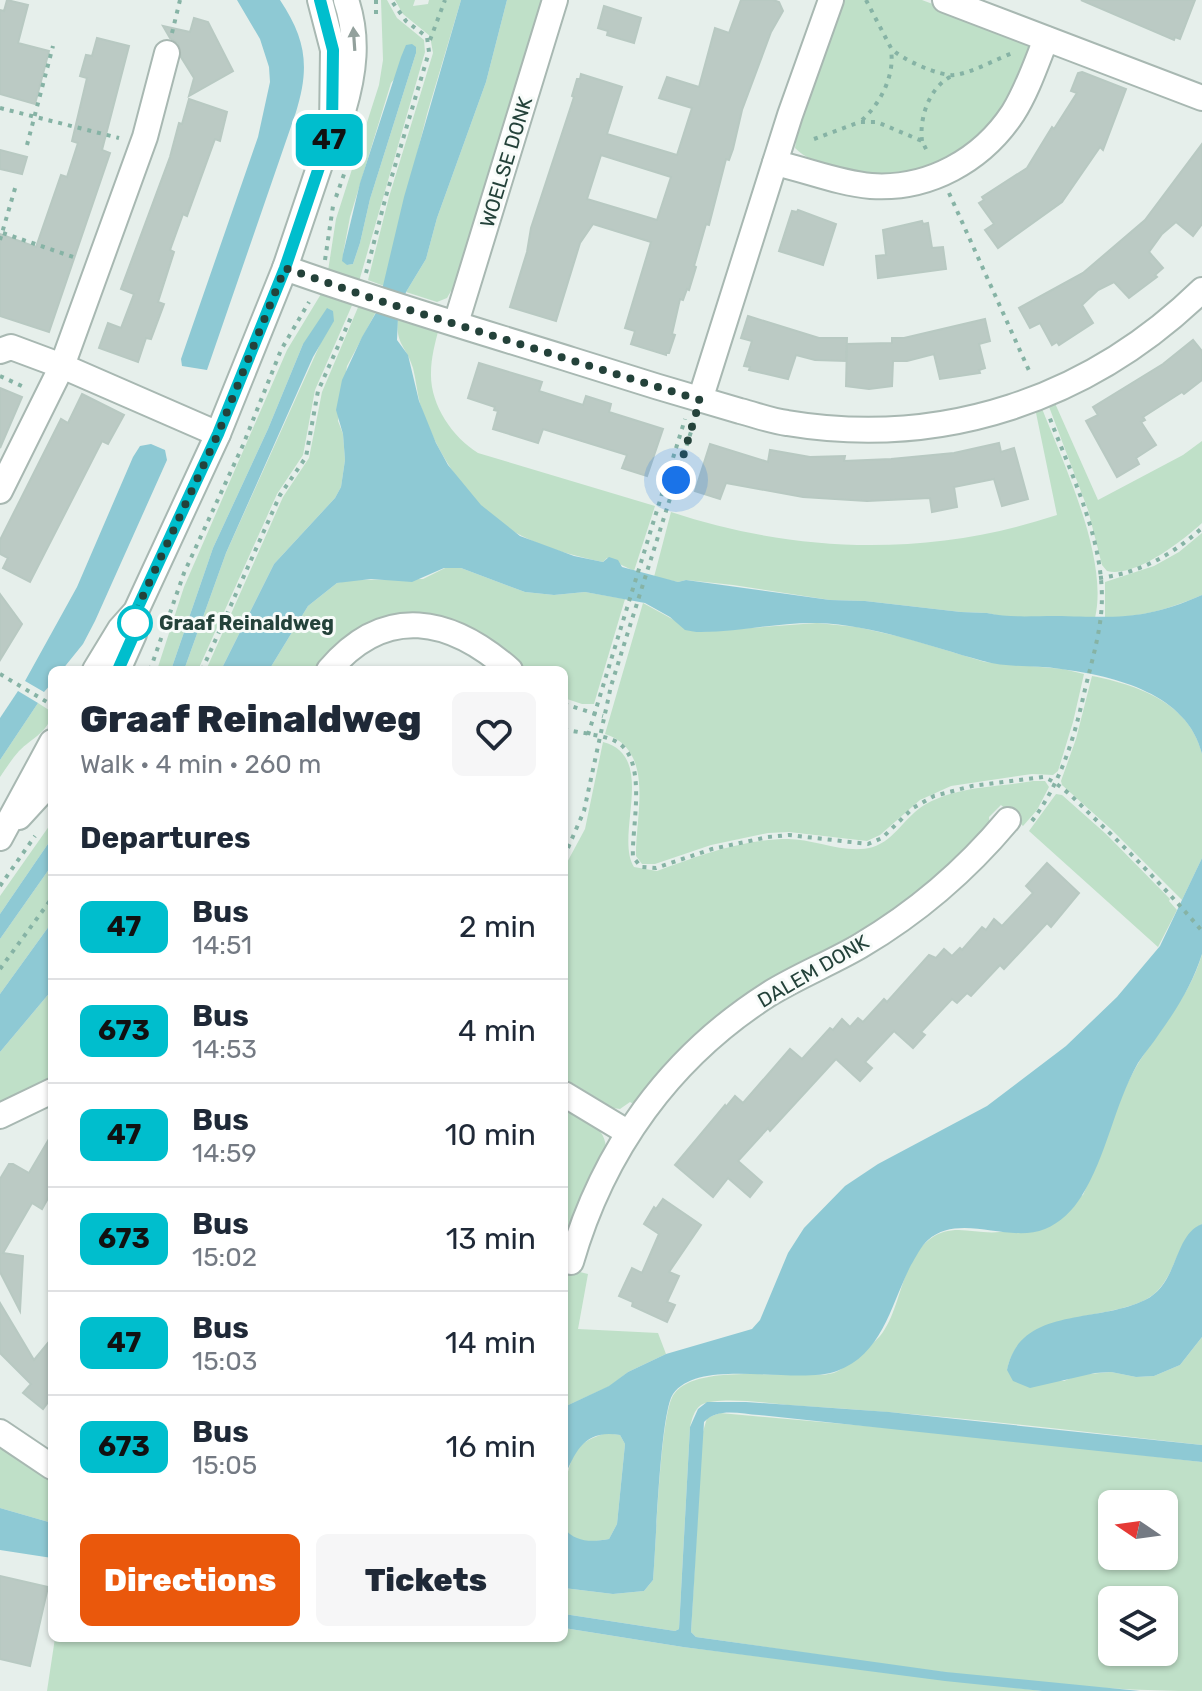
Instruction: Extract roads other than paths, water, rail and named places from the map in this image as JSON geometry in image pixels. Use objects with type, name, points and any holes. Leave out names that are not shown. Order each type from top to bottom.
[{"type":"street","points":[[97,666],[120,629],[136,611],[218,434],[285,268],[332,129],[333,50],[320,0]]},
{"type":"street","points":[[332,129],[340,123],[353,71],[354,33],[346,0]]},
{"type":"street","name":"WOELSE DONK","points":[[456,323],[555,0]]},
{"type":"street","points":[[696,399],[831,0]]},
{"type":"street","points":[[945,0],[1202,98]]},
{"type":"street","points":[[775,163],[874,186],[915,182],[957,168],[998,134],[1015,110],[1046,39]]},
{"type":"street","points":[[0,491],[62,366],[145,137],[167,53]]},
{"type":"street","points":[[285,268],[367,297],[696,399],[785,423],[878,430],[950,424],[1041,398],[1079,380],[1158,331],[1202,290]]},
{"type":"street","points":[[0,351],[11,347],[62,366],[218,434]]},
{"type":"street","points":[[120,666],[134,634],[136,611]]},
{"type":"street","points":[[333,666],[368,637],[397,627],[417,625],[450,630],[466,637],[505,666]]},
{"type":"street","points":[[4,832],[48,749]]},
{"type":"street","points":[[4,832],[48,786]]},
{"type":"street","name":"DALEM DONK","points":[[571,1262],[595,1191],[627,1132],[660,1089],[719,1030],[771,993],[861,945],[909,912],[1017,824]]},
{"type":"street","points":[[0,1116],[48,1093]]},
{"type":"street","points":[[568,1096],[627,1132]]},
{"type":"street","points":[[0,1432],[48,1464]]},
{"type":"water","points":[[237,0],[280,0],[300,41],[303,81],[296,112],[207,370],[182,366],[181,359],[258,137],[270,82],[269,67],[260,39]]},
{"type":"water","points":[[461,0],[507,0],[486,82],[437,218],[426,259],[406,292],[398,317],[397,340],[408,355],[419,401],[436,443],[448,465],[481,505],[520,536],[574,556],[603,562],[609,557],[618,560],[622,567],[678,582],[686,580],[830,600],[1004,616],[1130,616],[1163,609],[1202,595],[1202,754],[1194,733],[1182,716],[1146,692],[1104,677],[992,663],[881,632],[839,625],[802,623],[696,632],[685,630],[645,603],[585,592],[554,595],[525,592],[461,568],[444,568],[412,582],[371,579],[337,583],[308,606],[271,666],[223,666],[274,564],[335,498],[341,487],[345,460],[343,434],[336,410],[342,380],[377,311],[404,197]]},
{"type":"water","points":[[406,45],[416,47],[416,53],[370,199],[360,243],[353,264],[347,265],[342,261],[343,254],[360,183],[401,57]]},
{"type":"water","points":[[327,308],[333,311],[334,321],[313,357],[226,553],[185,666],[172,666],[213,548],[303,344]]},
{"type":"water","points":[[151,444],[165,450],[167,460],[83,644],[65,666],[48,666],[48,688],[44,692],[25,681],[77,587],[140,446]]},
{"type":"water","points":[[18,691],[38,703],[0,760],[0,718]]},
{"type":"water","points":[[48,844],[48,871],[0,939],[0,914]]},
{"type":"water","points":[[1202,858],[1202,954],[1198,965],[1178,1005],[1138,1063],[1098,1165],[1081,1197],[1066,1216],[1045,1229],[1031,1233],[955,1229],[941,1232],[928,1240],[911,1265],[875,1340],[853,1363],[837,1371],[798,1376],[726,1374],[704,1376],[686,1383],[673,1394],[665,1427],[653,1580],[644,1591],[613,1594],[568,1588],[568,1532],[579,1539],[609,1539],[617,1524],[625,1444],[620,1435],[598,1435],[583,1444],[568,1470],[568,1405],[666,1354],[752,1329],[760,1320],[788,1253],[804,1228],[845,1186],[878,1164],[987,1106],[1066,1046],[1117,997],[1160,946]]},
{"type":"water","points":[[48,928],[48,995],[0,1052],[0,994]]},
{"type":"water","points":[[1202,1224],[1202,1337],[1180,1365],[1154,1376],[1095,1373],[1030,1388],[1013,1381],[1007,1370],[1015,1350],[1027,1335],[1062,1320],[1145,1300],[1164,1283],[1186,1238]]},
{"type":"water","points":[[707,1402],[746,1402],[889,1412],[1202,1445],[1202,1462],[737,1413],[716,1414],[704,1422],[691,1632],[696,1637],[946,1672],[1140,1691],[1042,1691],[945,1681],[568,1629],[568,1615],[675,1631],[679,1629],[690,1427],[698,1409]]},
{"type":"water","points":[[0,1508],[48,1522],[48,1557],[0,1550]]},
{"type":"place","name":"Graaf Reinaldweg","points":[[135,623]]}]
